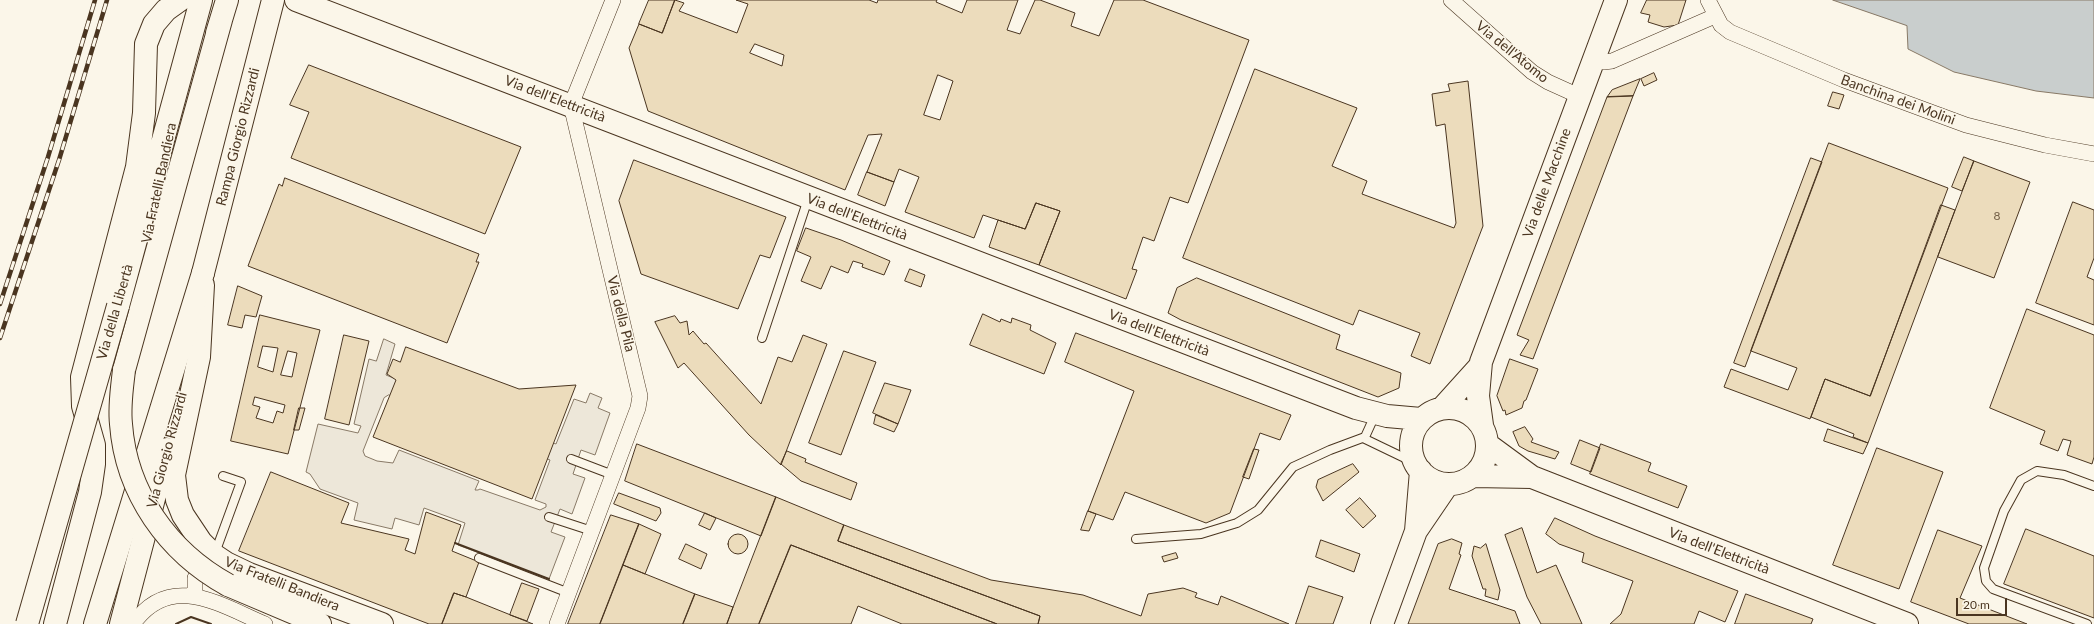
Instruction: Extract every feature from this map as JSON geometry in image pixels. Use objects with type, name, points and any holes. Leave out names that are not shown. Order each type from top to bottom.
[{"type":"main road","points":[[55,624],[90,492],[94,464],[94,445],[83,406],[82,376],[137,167],[144,113],[146,44],[154,24],[166,10],[180,0]]},
{"type":"main road","name":"Via della Libertà","points":[[27,624],[118,306],[201,0]]},
{"type":"main road","name":"Rampa Giorgio Rizzardi","points":[[203,273],[273,0]]},
{"type":"main road","name":"Via dell'Elettricità","points":[[296,0],[1349,406],[1376,414],[1421,419]]},
{"type":"main road","name":"Via delle Macchine","points":[[1485,434],[1478,396],[1480,366],[1579,96],[1616,0]]},
{"type":"main road","points":[[118,306],[184,134],[224,10]]},
{"type":"main road","points":[[124,370],[224,10]]},
{"type":"main road","name":"Via Fratelli Bandiera","points":[[188,48],[143,257],[124,370],[121,408],[123,442],[134,482],[148,511],[158,525],[194,563],[216,579],[320,624]]},
{"type":"main road","points":[[95,624],[203,273]]},
{"type":"main road","name":"Via Fratelli Bandiera","points":[[203,273],[200,357],[177,455],[174,482],[177,500],[183,515],[201,542],[214,555],[236,568],[382,624]]},
{"type":"main road","name":"Via Giorgio Rizzardi","points":[[121,624],[189,366],[203,273]]},
{"type":"main road","name":"Via delle Macchine","points":[[1444,407],[1480,366]]},
{"type":"main road","points":[[1416,531],[1418,467],[1411,444],[1413,432],[1421,419],[1434,410],[1444,407],[1464,410],[1474,416],[1485,434],[1485,460],[1473,476],[1460,483],[1448,484],[1437,482],[1418,467]]},
{"type":"main road","name":"Via dell'Elettricità","points":[[1485,434],[1532,477]]},
{"type":"main road","name":"Via dell'Elettricità","points":[[1473,476],[1532,477],[1907,624]]},
{"type":"main road","points":[[1382,624],[1416,531],[1448,484]]},
{"type":"street","points":[[571,105],[613,0]]},
{"type":"street","name":"Via dell'Atomo","points":[[1451,0],[1532,72],[1548,82],[1579,96]]},
{"type":"street","name":"Banchina dei Molini","points":[[1708,0],[1715,16],[1726,28],[1752,42],[1844,80],[1959,123],[2045,145],[2094,154]]},
{"type":"street","points":[[1593,59],[1604,62],[1612,61],[1715,16]]},
{"type":"street","name":"Via della Pila","points":[[558,624],[638,408],[640,396],[571,105]]},
{"type":"street","points":[[195,596],[194,584],[198,573],[205,563],[214,555]]},
{"type":"street","points":[[133,624],[148,607],[160,600],[174,596],[195,596],[265,624]]},
{"type":"lane","points":[[762,338],[808,198]]},
{"type":"lane","points":[[1136,538],[1202,534],[1237,523],[1258,510],[1293,468],[1330,450],[1364,438],[1368,433],[1376,414]]},
{"type":"lane","points":[[1364,438],[1418,467]]},
{"type":"lane","points":[[571,459],[613,474]]},
{"type":"lane","points":[[2087,624],[1993,589],[1986,581],[1984,568],[2004,511],[2021,480],[2036,471],[2064,475],[2094,486]]},
{"type":"lane","points":[[214,555],[241,482],[223,476]]},
{"type":"lane","points":[[549,517],[592,531]]},
{"type":"lane","points":[[479,558],[569,593]]},
{"type":"shaded area","points":[[1833,0],[2094,0],[2094,98],[2036,91],[1954,72],[1908,49],[1907,26]]},
{"type":"shaded area","points":[[384,339],[395,344],[386,375],[556,444],[574,399],[586,403],[590,393],[602,398],[598,408],[610,413],[595,455],[581,450],[573,474],[585,478],[572,514],[560,509],[551,532],[565,537],[549,579],[458,545],[465,523],[424,508],[419,525],[395,518],[392,529],[354,520],[358,503],[320,489],[310,474],[306,472],[318,424],[358,433],[361,426],[354,424],[369,359],[376,361]],"holes":[[[389,395],[550,460],[535,500],[546,504],[546,507],[540,510],[480,489],[475,490],[479,481],[399,450],[393,463],[377,461],[365,456],[363,451],[384,398]]]},
{"type":"building","points":[[649,0],[675,0],[662,33],[639,24]]},
{"type":"building","points":[[675,0],[684,3],[679,11],[737,33],[748,4],[736,0],[869,0],[877,3],[878,0],[937,0],[936,2],[962,13],[967,0],[1018,0],[1007,30],[1020,34],[1035,0],[1040,0],[1075,13],[1071,26],[1099,36],[1114,0],[1143,0],[1249,40],[1188,203],[1170,197],[1154,241],[1143,237],[1132,269],[1137,270],[1126,299],[1039,265],[1060,211],[1036,203],[1025,229],[983,215],[974,238],[905,212],[919,177],[899,169],[894,182],[867,172],[882,134],[868,135],[845,190],[648,111],[629,48],[639,24],[662,33]],"holes":[[[755,44],[784,55],[782,66],[750,53]],[[938,75],[953,81],[940,120],[924,115]]]},
{"type":"building","points":[[1647,0],[1686,0],[1678,25],[1664,27],[1648,22],[1650,15],[1641,13]]},
{"type":"building","points":[[309,65],[521,147],[485,234],[291,158],[309,112],[290,105]]},
{"type":"building","points":[[1255,69],[1357,108],[1332,166],[1367,181],[1362,194],[1454,228],[1456,223],[1445,124],[1436,126],[1432,94],[1450,91],[1448,84],[1468,81],[1483,226],[1430,364],[1411,356],[1420,333],[1359,310],[1353,325],[1183,258]]},
{"type":"building","points":[[1654,73],[1657,80],[1644,86],[1641,79]]},
{"type":"building","points":[[1640,79],[1633,96],[1607,97],[1612,90]]},
{"type":"building","points":[[1833,92],[1844,95],[1839,109],[1828,106]]},
{"type":"building","points":[[1633,96],[1533,359],[1520,355],[1529,340],[1517,335],[1607,97]]},
{"type":"building","points":[[1829,143],[1948,188],[1870,396],[1825,379],[1810,419],[1724,387],[1731,369],[1788,390],[1797,368],[1751,351]]},
{"type":"building","points":[[1964,157],[1974,161],[1962,191],[1952,187]]},
{"type":"building","points":[[1811,158],[1822,162],[1745,367],[1734,363]]},
{"type":"building","points":[[634,160],[786,217],[770,258],[760,255],[738,309],[641,274],[619,201]]},
{"type":"building","points":[[1974,161],[2030,182],[1994,278],[1938,257]]},
{"type":"building","points":[[867,172],[894,182],[885,206],[858,195]]},
{"type":"building","points":[[285,178],[479,254],[476,262],[479,262],[447,343],[248,266],[279,184],[282,186]]},
{"type":"building","points":[[2073,202],[2094,210],[2094,258],[2087,277],[2094,280],[2094,325],[2036,303]]},
{"type":"building","points":[[1036,203],[1060,211],[1039,265],[989,247],[998,220],[1025,229]]},
{"type":"building","points":[[1941,205],[1955,210],[1868,443],[1853,437],[1854,434],[1811,417],[1825,379],[1870,396]]},
{"type":"building","points":[[806,228],[841,240],[890,261],[884,275],[862,267],[863,264],[853,261],[848,273],[831,266],[821,289],[801,281],[811,257],[797,251]]},
{"type":"building","points":[[910,269],[925,275],[921,287],[905,281]]},
{"type":"building","points":[[1197,278],[1340,335],[1336,349],[1401,373],[1399,388],[1378,397],[1181,320],[1168,313],[1177,288]]},
{"type":"building","points":[[238,286],[262,296],[256,317],[245,315],[242,328],[228,325]]},
{"type":"building","points":[[2027,309],[2094,335],[2094,457],[2092,464],[2067,455],[2071,441],[2063,439],[2058,451],[2040,444],[2045,431],[1990,408]]},
{"type":"building","points":[[983,314],[1000,322],[1001,319],[1011,323],[1012,318],[1031,325],[1030,330],[1056,343],[1044,374],[970,345]]},
{"type":"building","points":[[260,315],[320,330],[288,454],[231,441]],"holes":[[[263,346],[278,348],[273,372],[258,367]],[[288,351],[297,353],[292,377],[281,375]],[[255,397],[285,405],[283,413],[277,411],[273,423],[256,418],[260,407],[253,405]]]},
{"type":"building","points":[[675,316],[680,323],[687,321],[689,335],[693,331],[704,344],[706,343],[761,404],[778,357],[792,362],[803,335],[827,344],[781,465],[749,435],[684,363],[678,368],[655,322]]},
{"type":"building","points":[[1076,333],[1291,415],[1280,440],[1260,433],[1230,513],[1206,523],[1125,492],[1113,520],[1088,511],[1134,391],[1065,362]]},
{"type":"building","points":[[344,335],[369,341],[349,425],[325,419]]},
{"type":"building","points":[[406,347],[519,389],[576,385],[532,499],[373,437],[396,380],[387,374],[393,359],[400,362]]},
{"type":"building","points":[[844,351],[876,362],[841,455],[809,443]]},
{"type":"building","points":[[1510,359],[1538,369],[1522,408],[1506,415],[1505,410],[1503,411],[1497,396]]},
{"type":"building","points":[[885,383],[911,390],[898,424],[873,413]]},
{"type":"building","points":[[299,408],[305,408],[299,430],[294,430]]},
{"type":"building","points":[[876,415],[898,424],[894,432],[874,424]]},
{"type":"building","points":[[1525,427],[1533,439],[1531,442],[1559,452],[1555,459],[1528,451],[1519,446],[1513,432]]},
{"type":"building","points":[[1828,429],[1868,443],[1863,454],[1824,441]]},
{"type":"building","points":[[1580,440],[1600,448],[1591,472],[1571,464]]},
{"type":"building","points":[[637,444],[776,497],[761,536],[625,481]]},
{"type":"building","points":[[1601,444],[1651,463],[1648,471],[1687,486],[1678,508],[1590,474]]},
{"type":"building","points":[[1877,448],[1943,472],[1899,589],[1833,565]]},
{"type":"building","points":[[1254,449],[1259,450],[1249,479],[1243,477]]},
{"type":"building","points":[[787,451],[806,459],[805,462],[857,483],[851,500],[801,481],[781,464]]},
{"type":"building","points":[[1353,464],[1359,472],[1323,501],[1316,487],[1318,480]]},
{"type":"building","points":[[271,472],[349,503],[341,523],[409,539],[405,550],[415,554],[426,512],[461,525],[452,551],[479,562],[466,597],[454,593],[442,624],[429,624],[239,551]]},
{"type":"building","points":[[619,493],[660,508],[661,513],[656,521],[614,504]]},
{"type":"building","points":[[776,497],[844,525],[838,541],[1040,616],[1038,624],[997,624],[791,545],[759,624],[727,624]]},
{"type":"building","points":[[1360,498],[1376,516],[1363,528],[1346,510]]},
{"type":"building","points":[[1088,511],[1096,514],[1089,531],[1081,530]]},
{"type":"building","points":[[705,513],[716,518],[710,530],[699,525]]},
{"type":"building","points":[[611,515],[639,524],[600,624],[568,624]]},
{"type":"building","points":[[1555,518],[1595,536],[1738,591],[1725,622],[1699,611],[1694,624],[1610,624],[1621,614],[1633,581],[1582,562],[1584,553],[1559,544],[1546,534]]},
{"type":"building","points":[[639,524],[661,534],[645,574],[623,565]]},
{"type":"building","points":[[844,525],[991,580],[1083,595],[1141,616],[1148,594],[1183,588],[1197,593],[1195,597],[1218,605],[1221,596],[1289,624],[1038,624],[1040,616],[838,541]]},
{"type":"building","points":[[1522,528],[1537,573],[1556,565],[1582,624],[1541,624],[1527,597],[1505,535]]},
{"type":"building","points":[[2026,529],[2094,556],[2094,618],[2004,584]]},
{"type":"building","points":[[1938,530],[1982,546],[1960,598],[2027,624],[1969,624],[1911,602]]},
{"type":"building","points":[[738,534],[745,537],[748,544],[745,551],[738,554],[731,551],[728,544],[731,537]]},
{"type":"building","points":[[1452,539],[1462,543],[1459,554],[1461,555],[1449,589],[1515,611],[1520,624],[1408,624],[1438,544]]},
{"type":"building","points":[[1321,540],[1360,554],[1354,572],[1316,557]]},
{"type":"building","points":[[686,544],[707,554],[701,569],[679,559]]},
{"type":"building","points":[[1486,544],[1500,590],[1498,600],[1485,596],[1486,589],[1483,589],[1472,556],[1474,546],[1480,548]]},
{"type":"building","points":[[791,545],[997,624],[902,624],[858,606],[851,624],[759,624]]},
{"type":"building","points":[[1176,553],[1178,558],[1164,562],[1162,557]]},
{"type":"building","points":[[623,565],[695,594],[683,624],[600,624]]},
{"type":"building","points":[[522,583],[539,589],[527,621],[510,615]]},
{"type":"building","points":[[1309,586],[1343,597],[1333,624],[1296,624]]},
{"type":"building","points":[[454,593],[466,597],[533,624],[442,624]]},
{"type":"building","points":[[695,594],[733,607],[727,624],[683,624]]},
{"type":"building","points":[[1746,594],[1813,619],[1811,624],[1735,624]]},
{"type":"railway","points":[[0,304],[48,157],[95,0]]},
{"type":"railway","points":[[0,338],[59,160],[107,0]]},
{"type":"wall","points":[[455,543],[549,579]]},
{"type":"wall","points":[[176,624],[191,617],[211,624]]}]
